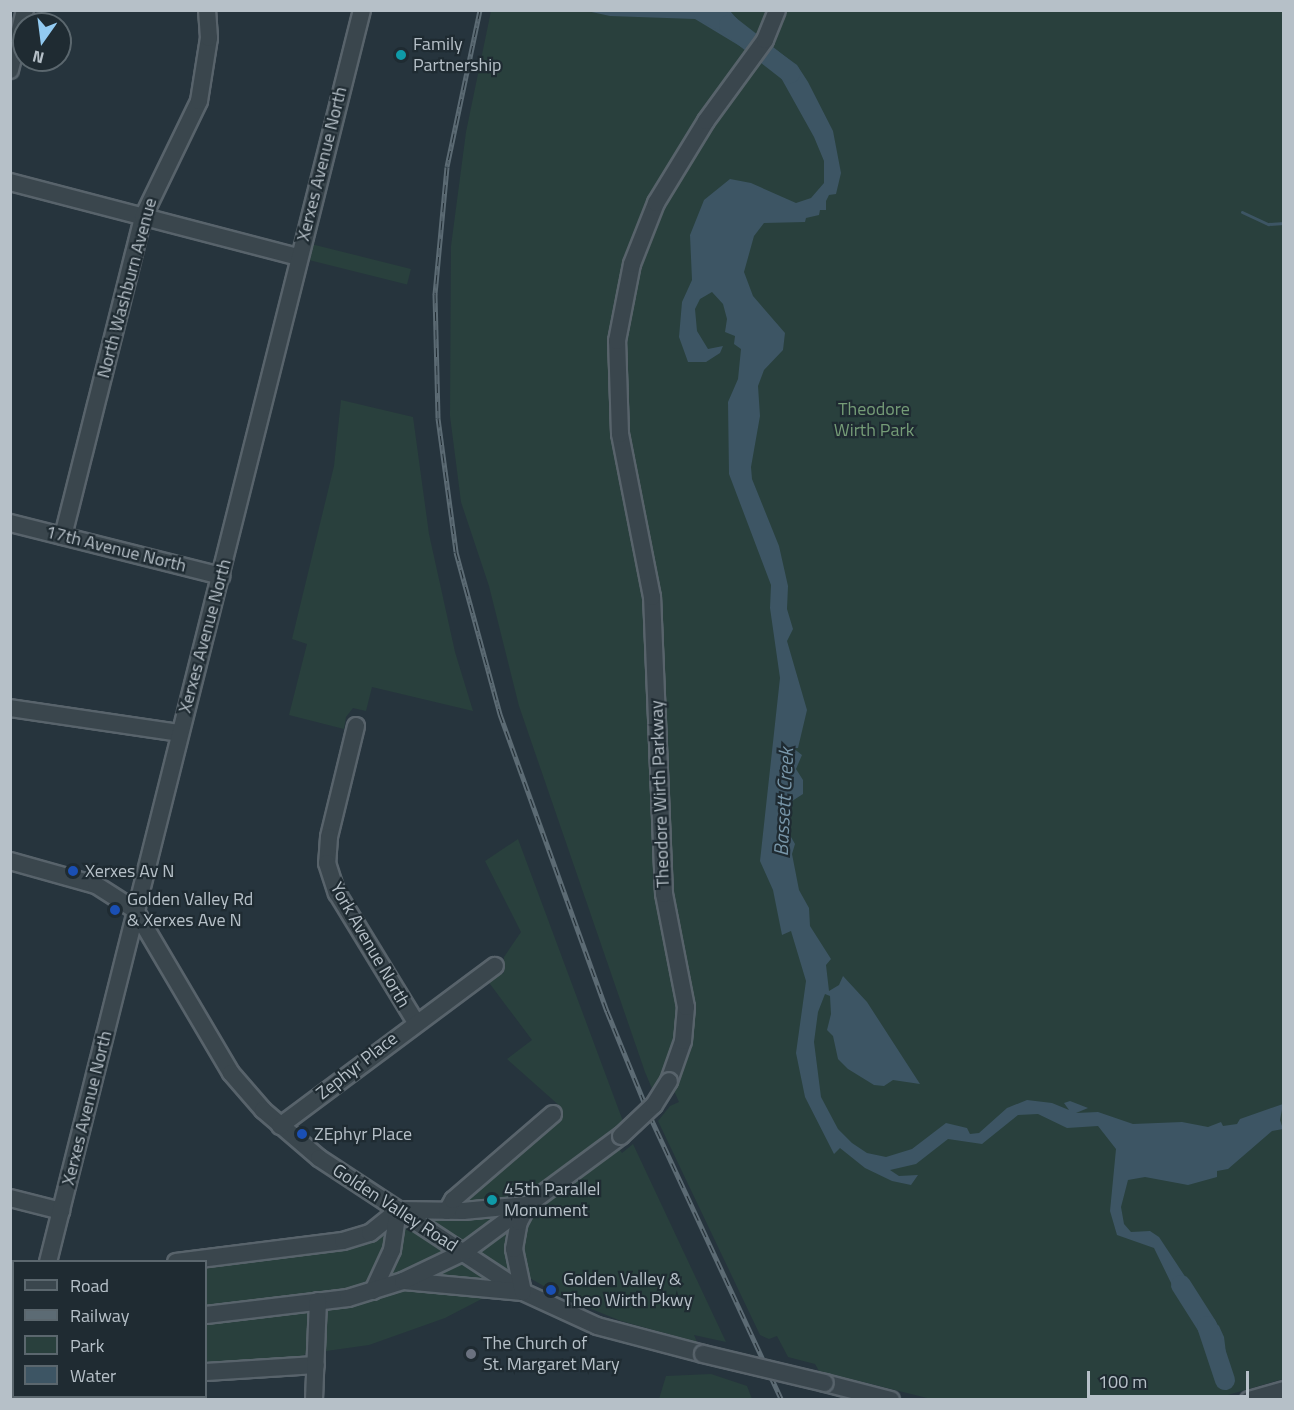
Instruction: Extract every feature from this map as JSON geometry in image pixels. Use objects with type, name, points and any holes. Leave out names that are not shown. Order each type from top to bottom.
[{"type":"street","points":[[10,70],[25,10]]},
{"type":"street","name":"North Washburn Avenue","points":[[63,536],[143,217],[199,101],[209,38],[207,10]]},
{"type":"street","name":"Xerxes Avenue North","points":[[49,1260],[179,733],[221,576],[298,257],[362,10]]},
{"type":"street","name":"Theodore Wirth Parkway","points":[[207,1315],[318,1301],[373,1291],[403,1281],[464,1252],[621,1136],[654,1105],[669,1080],[682,1041],[686,1007],[664,894],[652,597],[620,434],[617,341],[632,264],[656,202],[706,121],[765,40],[777,10]]},
{"type":"street","points":[[10,182],[298,257]]},
{"type":"street","name":"17th Avenue North","points":[[10,523],[221,576]]},
{"type":"street","points":[[10,708],[179,733]]},
{"type":"street","name":"York Avenue North","points":[[356,726],[329,837],[327,863],[341,901],[415,1021]]},
{"type":"street","name":"Golden Valley Road","points":[[10,861],[96,885],[135,910],[215,1051],[280,1126],[319,1158],[523,1292],[597,1326],[891,1400]]},
{"type":"street","name":"Zephyr Place","points":[[280,1126],[415,1021],[495,966]]},
{"type":"street","points":[[447,1211],[453,1200],[553,1114]]},
{"type":"street","points":[[10,1198],[61,1211]]},
{"type":"street","points":[[193,1260],[343,1242],[370,1233],[398,1210],[447,1211],[527,1205],[519,1222],[514,1249],[523,1292],[403,1281]]},
{"type":"street","points":[[373,1291],[392,1250],[398,1210]]},
{"type":"street","points":[[314,1400],[318,1301]]},
{"type":"street","points":[[207,1372],[315,1365]]},
{"type":"street","points":[[1249,1400],[1284,1390]]},
{"type":"green space","name":"Theodore Wirth Park","points":[[491,11],[1283,11],[1283,1379],[1214,1399],[931,1399],[819,1371],[815,1364],[788,1357],[777,1336],[769,1339],[760,1335],[658,1121],[670,1106],[679,1102],[665,1071],[653,1091],[645,1072],[519,706],[489,586],[461,502],[450,416],[451,246],[466,132]]},
{"type":"green space","points":[[311,244],[411,269],[407,284],[307,260]]},
{"type":"green space","points":[[341,400],[413,417],[429,534],[455,652],[473,711],[372,687],[366,711],[353,708],[346,717],[344,729],[289,715],[307,644],[292,639],[334,466]]},
{"type":"green space","points":[[518,839],[624,1124],[617,1146],[622,1153],[633,1144],[726,1342],[694,1335],[697,1342],[621,1321],[567,1299],[526,1276],[445,1318],[369,1345],[305,1354],[299,1359],[207,1366],[207,1265],[366,1242],[445,1216],[562,1108],[507,1059],[532,1040],[487,980],[504,973],[504,957],[521,932],[485,861]]},
{"type":"green space","points":[[12,1352],[12,1398],[38,1398],[11,1399]]},
{"type":"green space","points":[[711,1374],[747,1386],[752,1399],[659,1399],[666,1376]]},
{"type":"water","points":[[587,11],[730,11],[752,36],[743,48],[695,19],[610,16]]},
{"type":"water","points":[[775,49],[797,65],[808,82],[833,131],[841,173],[836,194],[829,195],[826,210],[820,210],[819,215],[806,218],[805,222],[764,223],[754,236],[744,272],[753,296],[785,333],[783,350],[764,370],[758,386],[760,416],[751,467],[752,479],[779,546],[788,586],[787,609],[793,629],[787,641],[807,710],[798,748],[793,748],[802,755],[796,769],[803,780],[803,794],[789,803],[787,830],[795,844],[792,854],[799,890],[809,908],[810,926],[831,959],[826,965],[829,991],[839,985],[843,976],[867,1002],[920,1084],[893,1080],[884,1086],[874,1085],[848,1069],[838,1059],[833,1036],[827,1030],[831,1014],[830,996],[825,994],[818,1012],[814,1042],[821,1097],[838,1129],[852,1143],[867,1153],[886,1157],[912,1149],[946,1123],[967,1128],[970,1134],[979,1133],[1007,1108],[1027,1100],[1052,1103],[1069,1110],[1064,1103],[1070,1101],[1088,1108],[1076,1113],[1098,1112],[1133,1124],[1182,1122],[1208,1127],[1221,1122],[1223,1126],[1237,1124],[1240,1119],[1283,1104],[1280,1120],[1283,1129],[1272,1131],[1228,1169],[1217,1171],[1217,1177],[1188,1185],[1145,1177],[1128,1180],[1121,1207],[1124,1224],[1131,1232],[1150,1231],[1159,1237],[1188,1281],[1198,1306],[1192,1309],[1173,1287],[1154,1248],[1117,1235],[1110,1211],[1116,1149],[1098,1126],[1067,1128],[1038,1114],[1018,1115],[982,1144],[948,1139],[916,1164],[890,1170],[899,1176],[918,1175],[911,1185],[892,1181],[865,1168],[840,1148],[834,1154],[805,1097],[796,1053],[806,981],[791,931],[782,935],[773,890],[760,861],[780,678],[770,608],[771,585],[729,474],[728,402],[738,379],[741,349],[734,344],[735,336],[725,332],[727,319],[723,304],[712,292],[700,299],[695,309],[697,331],[708,349],[723,346],[720,353],[706,362],[688,362],[679,337],[682,302],[692,280],[690,235],[704,200],[730,179],[751,183],[796,203],[811,198],[824,183],[824,161],[814,137],[780,76],[764,63]]},
{"type":"water","points":[[1202,1310],[1219,1326],[1224,1337],[1229,1378],[1221,1381],[1192,1315]]},
{"type":"waterway","name":"Bassett Creek","points":[[702,10],[729,25],[790,73]]},
{"type":"waterway","points":[[1242,212],[1268,224],[1284,223]]},
{"type":"waterway","name":"Bassett Creek","points":[[1181,1285],[1207,1326],[1225,1380]]},
{"type":"railway","points":[[480,10],[447,167],[435,294],[438,418],[456,552],[500,714],[607,1011],[649,1114],[782,1400]]},
{"type":"place","name":"Family Partnership","points":[[401,55]]},
{"type":"place","name":"Xerxes Av N","points":[[73,871]]},
{"type":"place","name":"Golden Valley Rd & Xerxes Ave N","points":[[115,910]]},
{"type":"place","name":"ZEphyr Place","points":[[302,1134]]},
{"type":"place","name":"45th Parallel Monument","points":[[492,1200]]},
{"type":"place","name":"Golden Valley & Theo Wirth Pkwy","points":[[551,1290]]},
{"type":"place","name":"The Church of St. Margaret Mary","points":[[471,1354]]}]
